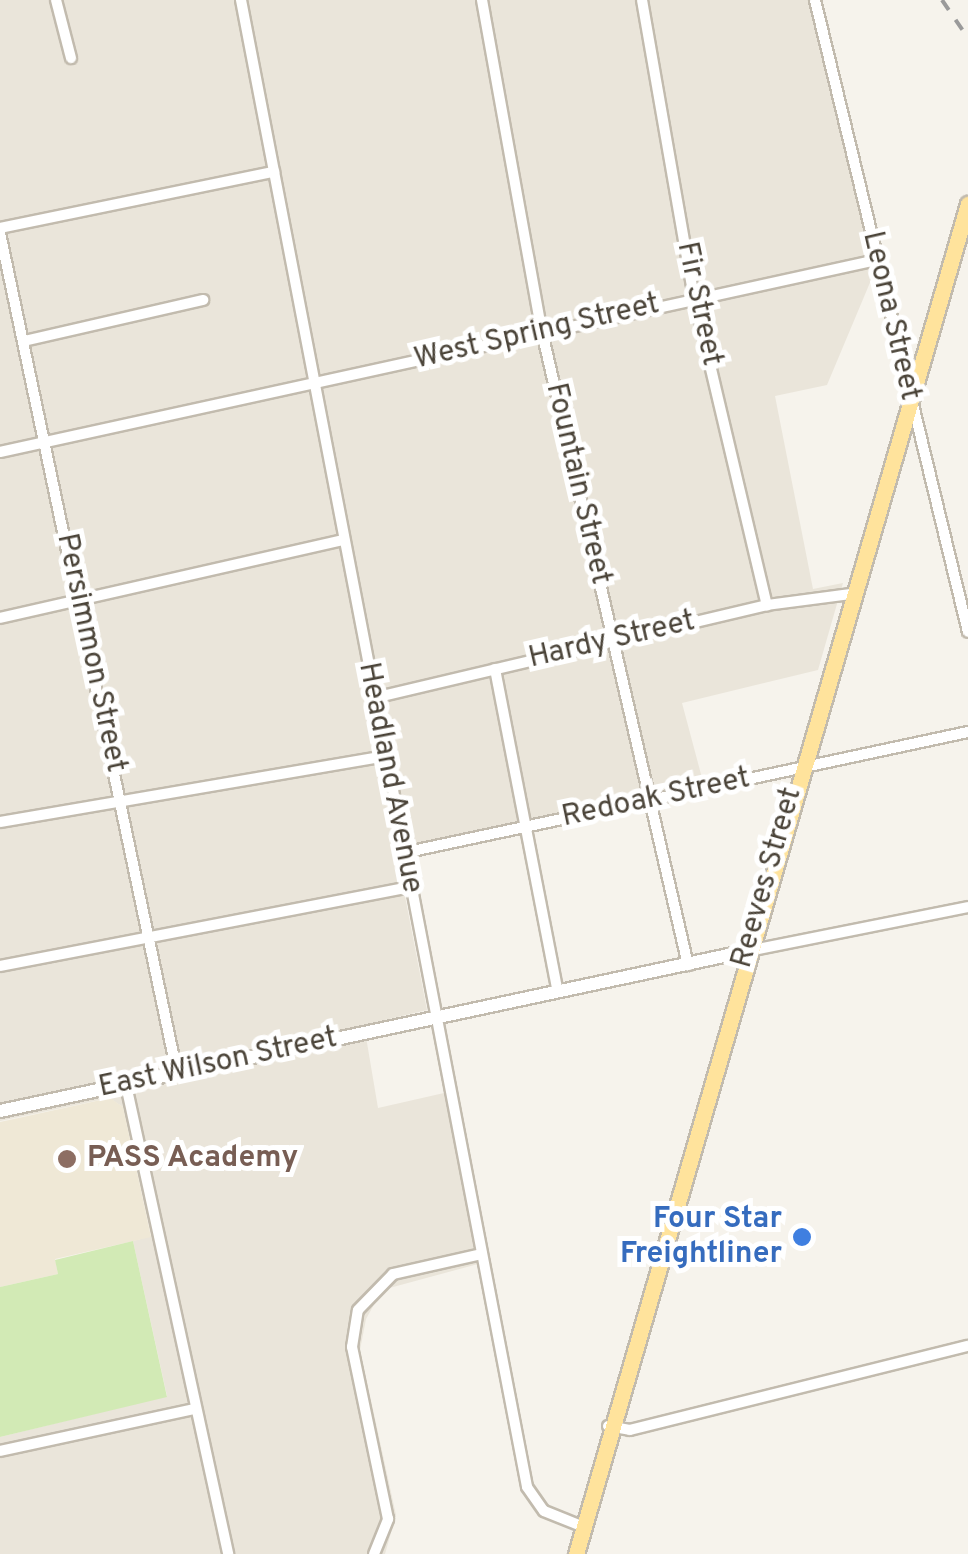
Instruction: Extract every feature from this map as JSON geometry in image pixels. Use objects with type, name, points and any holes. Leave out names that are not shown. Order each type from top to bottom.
[{"type":"main road","name":"Reeves Street","points":[[576,1554],[607,1426],[967,208]]},
{"type":"street","points":[[56,0],[72,58]]},
{"type":"street","name":"Headland Avenue","points":[[241,0],[530,1494],[544,1512],[581,1526]]},
{"type":"street","name":"Fountain Street","points":[[482,0],[542,332],[688,965]]},
{"type":"street","name":"Fir Street","points":[[642,0],[694,297],[767,605]]},
{"type":"street","name":"Leona Street","points":[[814,0],[968,632]]},
{"type":"street","points":[[0,230],[274,172]]},
{"type":"street","name":"Persimmon Street","points":[[0,230],[177,1074]]},
{"type":"street","name":"West Spring Street","points":[[0,452],[877,260]]},
{"type":"street","points":[[24,341],[203,300]]},
{"type":"street","points":[[0,618],[344,540]]},
{"type":"street","name":"Hardy Street","points":[[374,698],[767,605],[851,594]]},
{"type":"street","points":[[495,668],[558,992]]},
{"type":"street","name":"Redoak Street","points":[[404,854],[968,732]]},
{"type":"street","points":[[0,822],[385,756]]},
{"type":"street","points":[[0,966],[410,887]]},
{"type":"street","points":[[746,951],[968,907]]},
{"type":"street","name":"East Wilson Street","points":[[0,1111],[746,951]]},
{"type":"street","points":[[126,1085],[228,1554]]},
{"type":"street","points":[[374,1554],[388,1519],[352,1347],[355,1319],[393,1274],[482,1254]]},
{"type":"street","points":[[607,1426],[630,1430],[968,1346]]},
{"type":"street","points":[[0,1451],[196,1409]]},
{"type":"shaded area","points":[[0,0],[808,0],[874,273],[827,385],[775,396],[813,589],[843,583],[818,670],[682,703],[706,793],[398,860],[427,1010],[364,1025],[378,1108],[444,1093],[478,1264],[382,1290],[366,1319],[360,1350],[396,1515],[385,1554],[0,1554],[0,1437],[167,1396],[133,1241],[151,1236],[123,1107],[109,1098],[0,1121]]},
{"type":"shaded area","name":"PASS Academy","points":[[110,1098],[123,1107],[151,1237],[55,1259],[58,1274],[0,1287],[0,1122]]},
{"type":"green space","points":[[133,1241],[167,1397],[0,1437],[0,1287],[58,1274],[55,1260]]},
{"type":"railway","points":[[942,0],[968,38]]},
{"type":"place","name":"PASS Academy","points":[[67,1159]]},
{"type":"place","name":"Four Star Freightliner","points":[[802,1237]]}]
